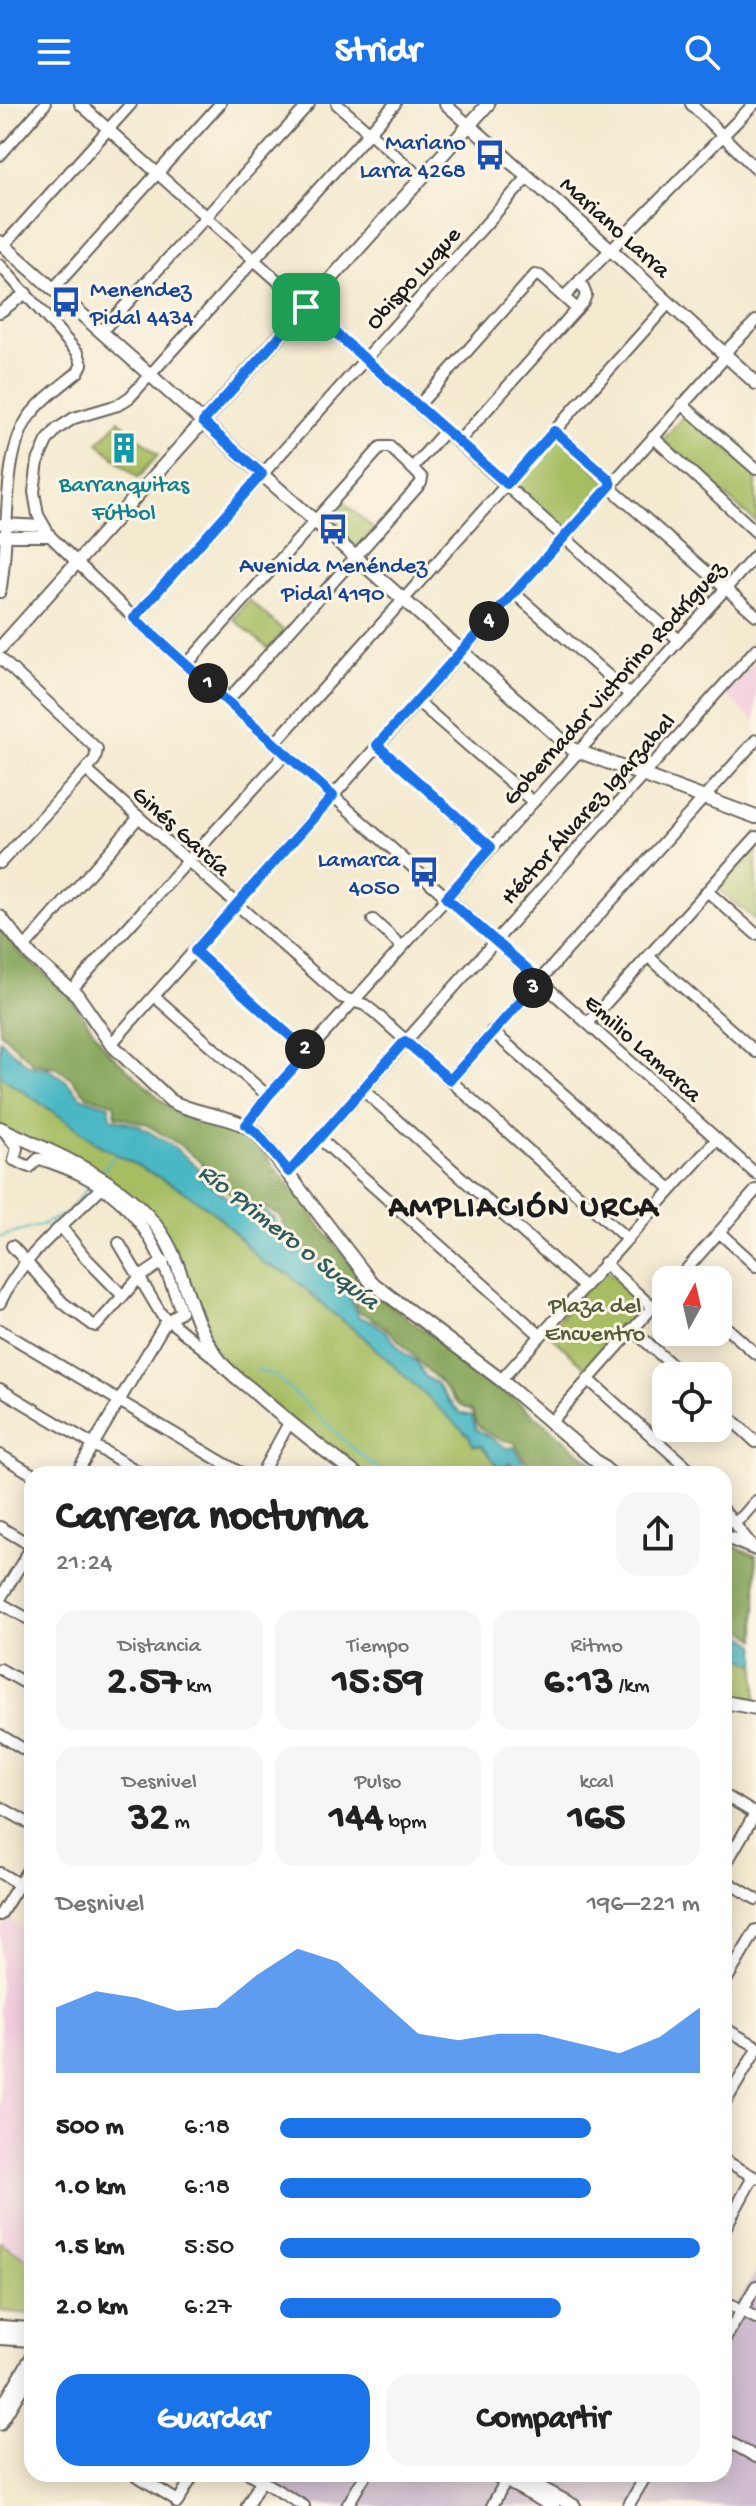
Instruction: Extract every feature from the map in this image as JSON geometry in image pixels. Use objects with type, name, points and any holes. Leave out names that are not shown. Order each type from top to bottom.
[{"type":"main road","points":[[0,648],[488,104]]},
{"type":"main road","name":"Mariano Larra","points":[[469,125],[756,383]]},
{"type":"main road","points":[[2,244],[577,753],[756,817]]},
{"type":"main road","points":[[0,917],[24,948],[72,989],[111,1044],[171,1101],[246,1125],[257,1133],[371,1282],[501,1380],[601,1466]]},
{"type":"main road","points":[[2,1129],[55,1154],[137,1206],[159,1230],[173,1256],[199,1325],[221,1363],[289,1423],[345,1466]]},
{"type":"main road","points":[[732,1539],[755,1549]]},
{"type":"main road","points":[[732,1704],[756,1708]]},
{"type":"main road","points":[[0,2327],[24,2328]]},
{"type":"main road","points":[[0,2338],[24,2340]]},
{"type":"main road","points":[[519,2482],[553,2506]]},
{"type":"main road","points":[[523,2482],[574,2506]]},
{"type":"street","points":[[0,155],[45,104]]},
{"type":"street","points":[[80,104],[679,640]]},
{"type":"street","points":[[2,244],[131,104]]},
{"type":"street","points":[[53,289],[220,104]]},
{"type":"street","points":[[101,332],[309,104]]},
{"type":"street","points":[[337,104],[421,178]]},
{"type":"street","points":[[3,524],[43,526],[36,504],[34,482],[38,461],[47,441],[57,429],[74,418],[118,405],[130,397],[395,104]]},
{"type":"street","name":"Mariano Larra","points":[[445,104],[469,125]]},
{"type":"street","points":[[691,104],[756,169]]},
{"type":"street","points":[[564,297],[754,104]]},
{"type":"street","name":"Obispo Luque","points":[[134,618],[528,177]]},
{"type":"street","points":[[0,265],[78,353],[82,364],[78,372],[29,416],[17,435],[8,469],[0,592]]},
{"type":"street","points":[[418,406],[535,275],[577,309]]},
{"type":"street","points":[[458,442],[577,309],[586,295],[580,280]]},
{"type":"street","points":[[0,312],[26,293]]},
{"type":"street","points":[[275,743],[669,303]]},
{"type":"street","points":[[111,1044],[756,321]]},
{"type":"street","points":[[682,404],[756,469]]},
{"type":"street","points":[[412,468],[445,431]]},
{"type":"street","points":[[554,431],[609,479],[615,492],[756,615]]},
{"type":"street","points":[[653,437],[756,532]]},
{"type":"street","points":[[187,664],[381,447],[390,447],[422,478],[421,483],[228,700]]},
{"type":"street","name":"Emilio Lamarca","points":[[43,526],[76,564],[134,618],[756,1174]]},
{"type":"street","points":[[3,536],[50,536]]},
{"type":"street","name":"Gobernador Victorino Rodríguez","points":[[246,1125],[268,1096],[756,555]]},
{"type":"street","points":[[514,593],[629,694]]},
{"type":"street","name":"Héctor Álvarez Igarzabal","points":[[289,1172],[756,649]]},
{"type":"street","points":[[0,658],[97,749],[95,759],[86,770],[2,858]]},
{"type":"street","points":[[417,701],[532,801]]},
{"type":"street","points":[[450,1080],[756,740]]},
{"type":"street","points":[[377,745],[491,847]]},
{"type":"street","points":[[72,989],[286,753]]},
{"type":"street","name":"Ginés García","points":[[86,770],[341,997],[365,1005],[374,1012],[626,1238]]},
{"type":"street","points":[[24,948],[139,817]]},
{"type":"street","points":[[588,1023],[756,837]]},
{"type":"street","points":[[707,891],[756,934]]},
{"type":"street","points":[[373,920],[402,947]]},
{"type":"street","points":[[195,951],[308,1052]]},
{"type":"street","points":[[649,957],[756,1052]]},
{"type":"street","points":[[154,996],[268,1096]]},
{"type":"street","points":[[492,1031],[671,1189]]},
{"type":"street","points":[[362,1089],[583,1286]]},
{"type":"street","points":[[2,1129],[17,1148],[14,1160],[32,1166],[41,1159],[85,1173]]},
{"type":"street","points":[[319,1138],[540,1335]]},
{"type":"street","points":[[501,1380],[717,1139]]},
{"type":"street","points":[[26,1166],[34,1155],[55,1154]]},
{"type":"street","points":[[0,1303],[27,1260],[62,1228],[100,1184],[136,1216],[164,1261],[181,1311],[168,1321],[81,1466]]},
{"type":"street","points":[[689,1266],[756,1190]]},
{"type":"street","points":[[62,1228],[123,1296]]},
{"type":"street","points":[[719,1232],[756,1266]]},
{"type":"street","points":[[119,1243],[161,1314],[221,1363]]},
{"type":"street","points":[[12,1246],[63,1303],[96,1326],[139,1278],[164,1261]]},
{"type":"street","points":[[550,1423],[652,1307],[604,1263]]},
{"type":"street","points":[[632,1329],[669,1362]]},
{"type":"street","points":[[0,1330],[229,1466]]},
{"type":"street","points":[[732,1333],[756,1354]]},
{"type":"street","points":[[588,1379],[685,1466]]},
{"type":"street","points":[[0,1389],[128,1466]]},
{"type":"street","points":[[732,1420],[756,1442]]},
{"type":"street","points":[[265,1466],[289,1423]]},
{"type":"street","points":[[0,1455],[24,1469]]},
{"type":"street","points":[[734,1523],[756,1501]]},
{"type":"street","points":[[732,1521],[755,1549]]},
{"type":"street","points":[[0,1527],[24,1541]]},
{"type":"street","points":[[24,1560],[0,1601],[24,1616]]},
{"type":"street","points":[[0,1669],[24,1682]]},
{"type":"street","points":[[0,1735],[24,1749]]},
{"type":"street","points":[[732,1800],[756,1813],[732,1854]]},
{"type":"street","points":[[0,1807],[24,1820]]},
{"type":"street","points":[[0,1873],[24,1887]]},
{"type":"street","points":[[0,1915],[24,1876]]},
{"type":"street","points":[[732,1885],[756,1899]]},
{"type":"street","points":[[732,1970],[756,1930]]},
{"type":"street","points":[[732,2033],[756,2048],[732,2091]]},
{"type":"street","points":[[732,2165],[755,2178],[732,2217]]},
{"type":"street","points":[[732,2326],[756,2286]]},
{"type":"street","points":[[732,2305],[756,2318]]},
{"type":"street","points":[[0,2409],[24,2368]]},
{"type":"street","points":[[0,2425],[24,2385]]},
{"type":"street","points":[[732,2444],[756,2457]]},
{"type":"street","points":[[146,2482],[176,2503],[189,2482]]},
{"type":"street","points":[[247,2506],[260,2482]]},
{"type":"street","points":[[263,2482],[304,2506]]},
{"type":"street","points":[[347,2506],[361,2482]]},
{"type":"street","points":[[492,2506],[506,2482]]},
{"type":"street","points":[[628,2506],[642,2482]]},
{"type":"shaded area","points":[[756,661],[756,722],[726,695]]},
{"type":"shaded area","points":[[7,1918],[24,1930],[24,2315],[0,2313],[0,1930]]},
{"type":"shaded area","points":[[756,2271],[756,2506],[292,2506],[250,2482],[732,2482],[732,2313]]},
{"type":"green space","points":[[686,413],[756,474],[756,522],[662,441]]},
{"type":"green space","name":"Barranquitas Fútbol","points":[[119,420],[158,455],[138,478],[98,443]]},
{"type":"green space","points":[[554,431],[611,485],[565,536],[507,484]]},
{"type":"green space","points":[[342,501],[374,529],[357,548],[325,520]]},
{"type":"green space","points":[[249,600],[284,631],[269,649],[233,619]]},
{"type":"green space","points":[[756,844],[756,921],[717,888]]},
{"type":"green space","points":[[0,928],[22,955],[68,994],[107,1050],[172,1110],[238,1130],[253,1139],[372,1292],[484,1374],[596,1466],[531,1466],[514,1442],[499,1439],[480,1427],[472,1411],[455,1401],[390,1332],[359,1312],[347,1286],[319,1263],[305,1246],[294,1240],[280,1215],[247,1204],[231,1194],[210,1178],[203,1164],[180,1145],[145,1124],[116,1116],[114,1103],[87,1096],[71,1078],[55,1067],[34,1064],[0,1032]]},
{"type":"green space","points":[[0,1076],[97,1144],[179,1188],[218,1216],[263,1263],[289,1274],[360,1334],[470,1436],[473,1445],[482,1446],[496,1466],[346,1466],[221,1363],[183,1281],[148,1216],[0,1128]]},
{"type":"green space","name":"Plaza del Encuentro","points":[[604,1268],[644,1304],[586,1368],[547,1332]]},
{"type":"green space","points":[[732,1545],[756,1556],[756,1639],[732,1622]]},
{"type":"green space","points":[[732,1651],[756,1665],[756,1708],[732,1704]]},
{"type":"green space","points":[[0,2242],[24,2256],[24,2313],[0,2311]]},
{"type":"water","points":[[0,1040],[29,1066],[49,1069],[65,1080],[82,1098],[109,1105],[111,1118],[139,1126],[174,1147],[198,1167],[204,1180],[225,1196],[242,1207],[262,1211],[275,1218],[279,1230],[289,1242],[305,1251],[318,1268],[346,1291],[359,1317],[373,1322],[386,1332],[461,1413],[472,1416],[476,1429],[507,1448],[514,1447],[526,1466],[510,1463],[496,1466],[482,1446],[473,1445],[469,1436],[360,1334],[289,1274],[263,1263],[218,1216],[179,1188],[97,1144],[0,1076]]},
{"type":"water","points":[[732,1628],[756,1645],[756,1665],[732,1651]]},
{"type":"waterway","points":[[102,1172],[115,1155]]},
{"type":"waterway","points":[[0,1237],[39,1226],[66,1214],[89,1186]]},
{"type":"waterway","points":[[256,1370],[276,1376],[374,1466]]},
{"type":"place","name":"Mariano Larra 4268","points":[[490,155]]},
{"type":"place","name":"Menendez Pidal 4434","points":[[66,302]]},
{"type":"place","name":"Barranquitas Fútbol","points":[[124,448]]},
{"type":"place","name":"Avenida Menéndez Pidal 4190","points":[[333,529]]},
{"type":"place","name":"Lamarca 4050","points":[[424,872]]},
{"type":"district","name":"AMPLIACIÓN URCA","points":[[524,1204]]},
{"type":"route","points":[[306,307],[507,484],[554,431],[609,479],[611,485],[377,745],[491,847],[446,898],[540,980],[450,1080],[405,1041],[289,1172],[257,1133],[246,1125],[308,1052],[195,951],[333,796],[134,618],[262,474],[203,422],[306,307]]},
{"type":"water label","name":"Río Primero o Suquía","points":[[290,1235]]}]
